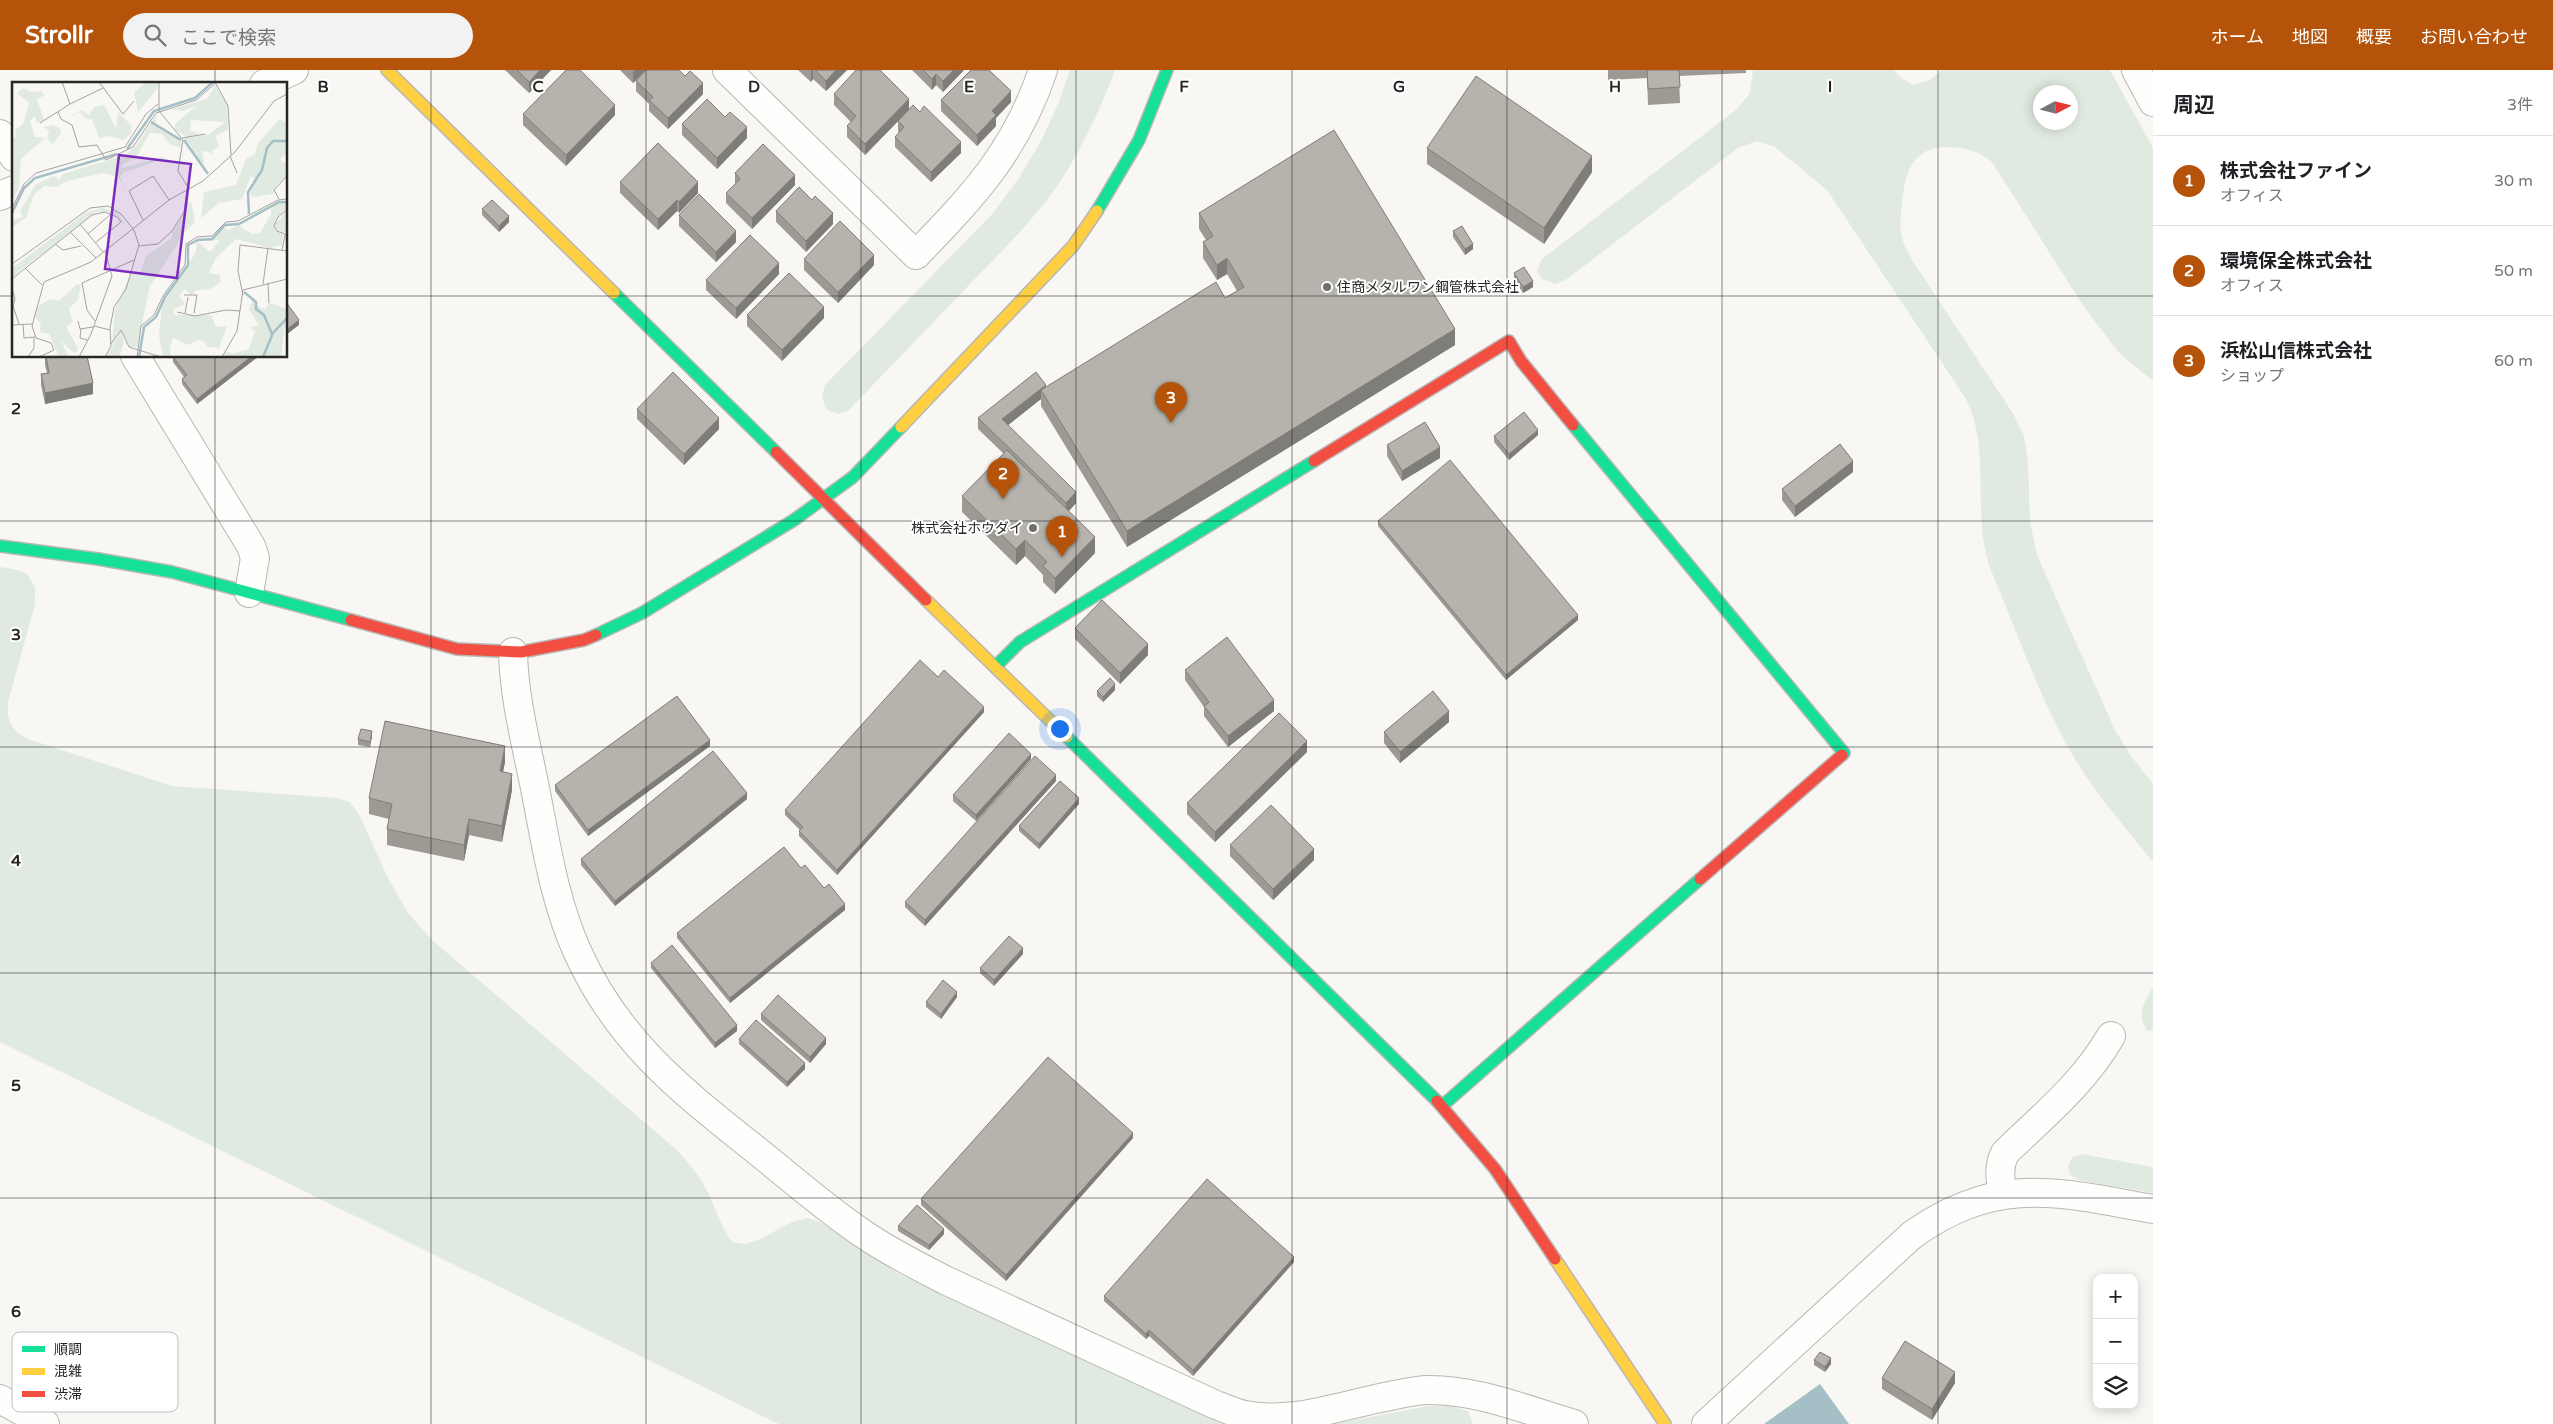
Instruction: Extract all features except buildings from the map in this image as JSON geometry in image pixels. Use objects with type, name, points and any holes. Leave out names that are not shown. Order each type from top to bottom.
[{"type":"street","points":[[268,82],[294,70]]},
{"type":"street","points":[[386,70],[1442,1106],[1495,1169],[1660,1422]]},
{"type":"street","points":[[727,70],[916,255],[973,196],[998,163],[1018,129],[1036,92],[1043,70]]},
{"type":"street","points":[[0,546],[136,565],[249,592],[456,649],[513,652],[552,647],[584,640],[614,628],[783,527],[853,477],[1072,246],[1102,207],[1128,164],[1149,119],[1166,70]]},
{"type":"street","points":[[2136,70],[2153,102]]},
{"type":"street","points":[[0,134],[12,154]]},
{"type":"street","points":[[0,196],[12,191]]},
{"type":"street","points":[[995,667],[1020,642],[1510,341],[1527,368],[1844,753],[1442,1106]]},
{"type":"street","points":[[136,358],[251,546],[256,558],[249,592]]},
{"type":"street","points":[[513,652],[514,685],[552,876],[563,915],[578,953],[597,990],[619,1024],[645,1056],[674,1084],[863,1234],[947,1281],[1216,1405],[1244,1415],[1274,1418],[1304,1415],[1427,1390],[1479,1395],[1574,1424]]},
{"type":"street","points":[[2003,1194],[1999,1174],[2000,1162],[2005,1153],[2080,1081],[2092,1067],[2110,1036]]},
{"type":"street","points":[[1706,1424],[1912,1235],[1935,1219],[1959,1206],[2003,1194],[2041,1191],[2153,1209]]},
{"type":"street","points":[[0,1399],[12,1406]]},
{"type":"street","points":[[23,1412],[45,1424]]},
{"type":"shaded area","points":[[1070,70],[1115,70],[1085,139],[1052,193],[1006,247],[849,410],[838,414],[826,409],[822,397],[825,385],[993,213],[1019,178],[1041,141],[1059,102]]},
{"type":"shaded area","points":[[1753,70],[1894,70],[1901,78],[1914,85],[1930,80],[1942,70],[2110,70],[2153,148],[2153,381],[2120,354],[2084,307],[1992,162],[1982,155],[1968,149],[1950,147],[1937,148],[1919,156],[1913,163],[1905,181],[1900,225],[1903,241],[1912,260],[2014,415],[2024,436],[2028,462],[2030,522],[2037,555],[2114,728],[2131,756],[2153,784],[2153,862],[2099,795],[2071,752],[2048,708],[1990,568],[1982,526],[1978,440],[1974,419],[1966,399],[1827,190],[1775,147],[1757,141],[1738,148],[1567,279],[1555,284],[1542,279],[1537,271],[1542,259],[1737,109],[1750,93]]},
{"type":"shaded area","points":[[0,567],[14,569],[27,574],[35,587],[35,604],[8,702],[9,720],[17,732],[28,739],[172,786],[337,798],[350,802],[359,814],[388,878],[408,913],[432,940],[679,1152],[703,1183],[732,1242],[745,1244],[758,1240],[792,1222],[808,1218],[822,1223],[897,1273],[1223,1424],[779,1424],[0,1042]]},
{"type":"shaded area","points":[[2153,986],[2153,1030],[2147,1031],[2142,1018],[2142,1008]]},
{"type":"shaded area","points":[[2082,1154],[2153,1167],[2153,1193],[2078,1180],[2070,1175],[2068,1165],[2073,1157]]},
{"type":"shaded area","points":[[1428,1406],[1451,1406],[1468,1411],[1473,1424],[1334,1424]]},
{"type":"water","points":[[1820,1384],[1849,1424],[1764,1424]]},
{"type":"traffic: fast","points":[[1097,211],[1139,140],[1167,70]]},
{"type":"traffic: fast","points":[[614,293],[776,452]]},
{"type":"traffic: fast","points":[[1573,425],[1844,753],[1842,755]]},
{"type":"traffic: fast","points":[[596,635],[642,613],[794,520],[853,477],[901,427]]},
{"type":"traffic: fast","points":[[995,667],[1020,642],[1314,461]]},
{"type":"traffic: fast","points":[[0,546],[98,559],[172,572],[351,620]]},
{"type":"traffic: fast","points":[[1067,737],[1437,1101]]},
{"type":"traffic: fast","points":[[1442,1106],[1700,879]]},
{"type":"traffic: slow","points":[[387,70],[614,293]]},
{"type":"traffic: slow","points":[[901,427],[1073,246],[1097,211]]},
{"type":"traffic: slow","points":[[926,600],[1067,737]]},
{"type":"traffic: slow","points":[[1555,1259],[1665,1424]]},
{"type":"traffic: jam","points":[[1314,461],[1509,341],[1521,361],[1573,425]]},
{"type":"traffic: jam","points":[[776,452],[926,600]]},
{"type":"traffic: jam","points":[[351,620],[457,649],[521,652],[584,640],[596,635]]},
{"type":"traffic: jam","points":[[1700,879],[1842,755]]},
{"type":"traffic: jam","points":[[1437,1101],[1495,1169],[1555,1259]]},
{"type":"place","name":"住商メタルワン鋼管株式会社","points":[[1327,287]]},
{"type":"place","name":"浜松山信株式会社","points":[[1171,423]]},
{"type":"place","name":"環境保全株式会社","points":[[1003,499]]},
{"type":"place","name":"株式会社ホウダイ","points":[[1033,528]]},
{"type":"place","name":"株式会社ファイン","points":[[1062,557]]}]
